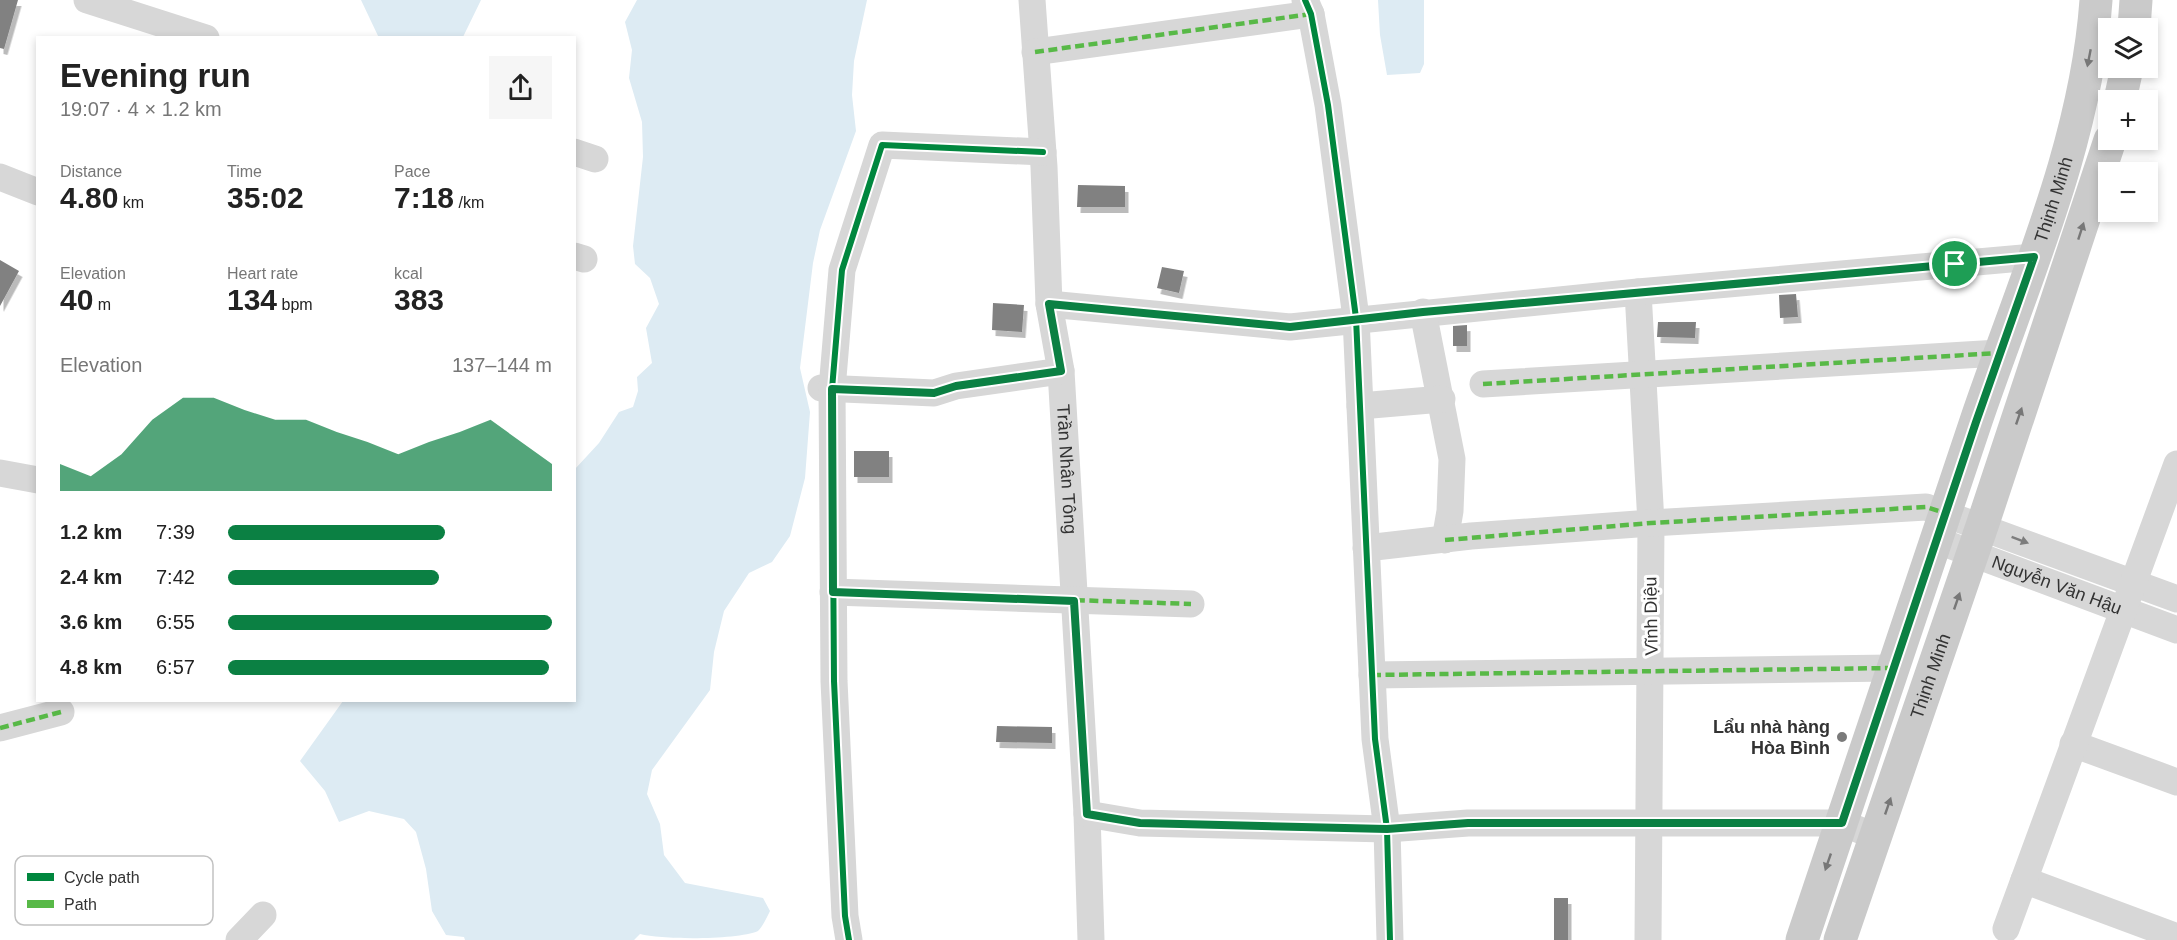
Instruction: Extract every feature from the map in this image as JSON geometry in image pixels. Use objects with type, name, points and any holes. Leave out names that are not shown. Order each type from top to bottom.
[{"type":"main road","name":"Thịnh Minh","points":[[1802,940],[2034,257],[2075,129],[2094,34],[2096,0]]},
{"type":"main road","points":[[2135,18],[2136,0]]},
{"type":"main road","name":"Thịnh Minh","points":[[1840,940],[1877,837],[2107,150]]},
{"type":"main road","points":[[2034,257],[2069,268]]},
{"type":"street","points":[[87,0],[200,36]]},
{"type":"street","name":"Trần Nhân Tông","points":[[1032,0],[1043,152],[1049,304],[1061,371],[1087,814],[1091,940]]},
{"type":"street","points":[[1035,52],[1308,7],[1328,105],[1356,318],[1375,739],[1387,829],[1390,940]]},
{"type":"street","points":[[849,940],[845,916],[838,775],[827,388],[842,270],[882,145],[1043,152]]},
{"type":"street","points":[[0,177],[36,191]]},
{"type":"street","points":[[1049,304],[1290,327],[1356,318],[2034,257]]},
{"type":"street","name":"Vĩnh Diệu","points":[[1638,292],[1651,523],[1648,940]]},
{"type":"street","points":[[1423,312],[1442,399],[1452,459],[1450,511],[1445,540]]},
{"type":"street","points":[[1483,384],[2000,353]]},
{"type":"street","points":[[827,388],[934,393],[956,386],[1061,371]]},
{"type":"street","points":[[1360,406],[1442,399]]},
{"type":"street","points":[[2006,929],[2177,464]]},
{"type":"street","points":[[0,473],[36,480]]},
{"type":"street","name":"Nguyễn Văn Hậu","points":[[1366,548],[1651,523],[1926,507],[1941,526],[1977,540],[2122,610],[2177,630]]},
{"type":"street","name":"Nguyễn Văn Hậu","points":[[1977,540],[2134,583],[2177,599]]},
{"type":"street","points":[[833,592],[1191,604]]},
{"type":"street","points":[[1372,675],[1893,668]]},
{"type":"street","points":[[0,728],[61,712]]},
{"type":"street","points":[[2073,744],[2177,782]]},
{"type":"street","points":[[1087,814],[1140,823],[1387,829],[1468,823],[1842,823],[1877,837]]},
{"type":"street","points":[[2024,880],[2177,937]]},
{"type":"street","points":[[239,940],[262,915]]},
{"type":"shaded area","points":[[361,0],[481,0],[463,36],[378,36]]},
{"type":"shaded area","points":[[637,0],[867,0],[854,61],[852,95],[856,131],[820,230],[813,263],[800,368],[810,412],[805,478],[790,536],[772,562],[749,573],[724,611],[714,652],[710,690],[652,770],[647,794],[660,824],[664,855],[685,883],[763,898],[770,911],[758,931],[734,936],[682,938],[640,934],[634,940],[465,940],[464,937],[446,935],[432,911],[426,869],[416,832],[404,819],[369,811],[339,822],[325,791],[300,761],[342,702],[576,702],[576,468],[599,443],[619,412],[633,407],[638,391],[637,377],[652,363],[646,328],[659,304],[650,278],[635,264],[633,246],[643,157],[642,122],[629,78],[632,50],[625,22]]},
{"type":"shaded area","points":[[1378,0],[1424,0],[1424,64],[1420,73],[1387,75],[1380,35]]},
{"type":"building","points":[[0,0],[18,0],[4,49],[0,48]]},
{"type":"building","points":[[1078,185],[1125,186],[1125,207],[1077,207]]},
{"type":"building","points":[[0,260],[19,271],[0,306]]},
{"type":"building","points":[[1162,267],[1184,271],[1179,293],[1157,288]]},
{"type":"building","points":[[1796,294],[1798,317],[1780,318],[1779,295]]},
{"type":"building","points":[[993,303],[1024,305],[1022,332],[992,330]]},
{"type":"building","points":[[1658,322],[1696,322],[1695,338],[1657,337]]},
{"type":"building","points":[[1467,325],[1467,346],[1453,346],[1453,326]]},
{"type":"building","points":[[854,451],[889,451],[889,477],[854,477]]},
{"type":"building","points":[[997,726],[1052,727],[1052,743],[996,742]]},
{"type":"building","points":[[1554,898],[1568,898],[1568,940],[1554,940]]},
{"type":"marked path","points":[[1035,52],[1311,14]]},
{"type":"marked path","points":[[1483,384],[1999,353]]},
{"type":"marked path","points":[[1445,540],[1651,523],[1926,507],[1945,513]]},
{"type":"marked path","points":[[833,592],[1191,604]]},
{"type":"marked path","points":[[1372,675],[1893,668]]},
{"type":"marked path","points":[[0,728],[61,712]]},
{"type":"cycle path","points":[[1305,0],[1311,14],[1328,105],[1356,318],[1375,739],[1387,829],[1390,940]]},
{"type":"cycle path","points":[[849,940],[845,916],[834,681],[832,389],[842,270],[882,145],[1043,152]]},
{"type":"cycle path","points":[[1049,304],[1290,327],[1638,292],[2034,257]]},
{"type":"place","name":"Lẩu nhà hàng Hòa Bình","points":[[1842,737]]},
{"type":"route","points":[[2034,257],[1976,422],[1842,823],[1468,823],[1387,829],[1140,823],[1087,814],[1074,601],[833,592],[832,389],[934,393],[956,386],[1061,371],[1049,304],[1290,327],[1356,318],[1955,264],[2034,257]]}]
